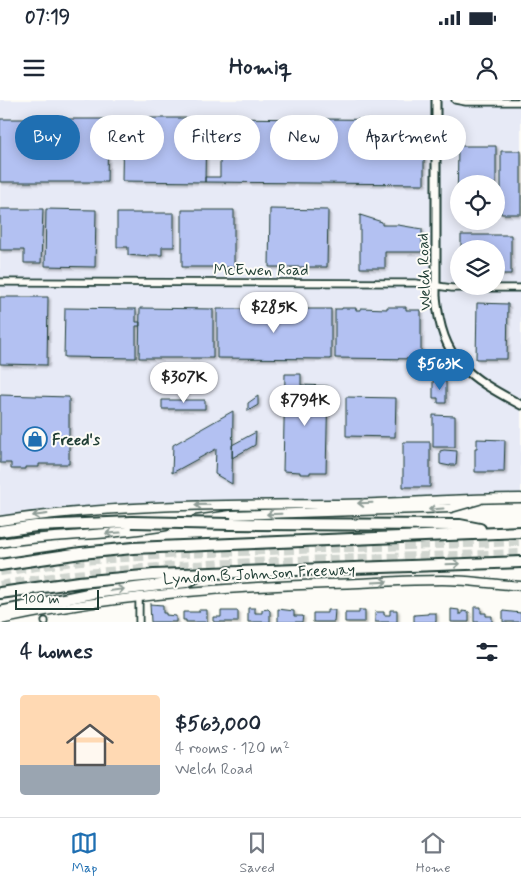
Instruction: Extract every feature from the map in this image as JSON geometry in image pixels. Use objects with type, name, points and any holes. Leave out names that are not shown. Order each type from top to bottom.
[{"type":"highway","points":[[0,531],[36,526],[132,522],[460,525],[493,532]]},
{"type":"highway","name":"Lyndon B Johnson Freeway","points":[[0,565],[81,553],[133,548],[521,532]]},
{"type":"highway","name":"Lyndon B Johnson Freeway","points":[[0,594],[116,578],[206,573],[521,564]]},
{"type":"highway","points":[[0,612],[93,593],[186,582],[206,573]]},
{"type":"main road","points":[[0,544],[150,529],[231,515],[437,509],[466,505],[484,498]]},
{"type":"main road","points":[[0,521],[66,512],[170,505],[334,504],[521,498]]},
{"type":"main road","name":"Lyndon B Johnson Freeway","points":[[0,620],[44,610],[139,596],[268,585],[411,580],[476,581],[521,586]]},
{"type":"street","name":"Welch Road","points":[[436,100],[436,286],[440,324],[444,339],[456,360],[465,370],[480,382],[521,405]]},
{"type":"street","points":[[455,100],[466,102],[521,102]]},
{"type":"street","name":"McEwen Road","points":[[0,282],[415,283],[436,286],[521,288]]},
{"type":"street","points":[[139,596],[139,622]]},
{"type":"shaded area","points":[[0,100],[521,100],[521,493],[342,501],[182,501],[0,517]]},
{"type":"building","points":[[164,118],[174,118],[174,160],[205,160],[205,182],[122,181],[122,160],[164,160]]},
{"type":"building","points":[[260,118],[270,118],[270,160],[338,160],[338,119],[348,119],[348,160],[424,160],[424,184],[205,182],[205,177],[220,177],[220,160],[260,160]]},
{"type":"building","points":[[0,119],[15,119],[15,160],[80,160],[80,119],[90,119],[90,160],[107,160],[107,182],[0,182]]},
{"type":"building","points":[[466,146],[496,146],[496,175],[458,175],[458,160],[466,160]]},
{"type":"building","points":[[501,151],[521,151],[521,214],[505,214],[505,175],[501,175]]},
{"type":"building","points":[[0,209],[43,209],[41,263],[24,263],[24,250],[0,250]]},
{"type":"building","points":[[46,209],[96,210],[95,267],[45,266]]},
{"type":"building","points":[[270,209],[328,210],[327,267],[269,267]]},
{"type":"building","points":[[182,210],[234,210],[234,267],[182,267]]},
{"type":"building","points":[[117,213],[174,213],[174,247],[162,247],[162,255],[149,255],[149,257],[128,255],[128,247],[117,247]]},
{"type":"building","points":[[360,215],[382,222],[382,225],[398,225],[422,229],[422,252],[385,252],[385,268],[360,268]]},
{"type":"building","points":[[461,235],[511,235],[511,274],[505,274],[505,240],[461,240]]},
{"type":"building","points":[[0,297],[48,297],[47,365],[0,364]]},
{"type":"building","points":[[477,303],[508,304],[507,359],[476,359]]},
{"type":"building","points":[[387,307],[406,307],[406,310],[421,310],[421,359],[335,358],[335,309],[387,309]]},
{"type":"building","points":[[65,308],[136,309],[136,322],[140,322],[140,326],[136,326],[136,358],[64,357]]},
{"type":"building","points":[[140,308],[213,309],[213,358],[139,358]]},
{"type":"building","points":[[217,309],[331,309],[331,359],[217,358]]},
{"type":"building","points":[[285,374],[301,374],[301,385],[328,386],[326,472],[300,474],[300,472],[283,471]]},
{"type":"building","points":[[433,381],[446,381],[446,403],[438,403],[438,398],[433,398]]},
{"type":"building","name":"Freed's","points":[[0,395],[69,397],[69,464],[39,464],[39,467],[11,469],[11,463],[0,463]]},
{"type":"building","points":[[258,396],[258,405],[248,411],[248,403]]},
{"type":"building","points":[[346,397],[396,398],[395,437],[346,436]]},
{"type":"building","points":[[162,400],[205,400],[205,409],[162,409]]},
{"type":"building","points":[[233,411],[232,484],[215,474],[216,449],[172,473],[173,445]]},
{"type":"building","points":[[433,415],[455,416],[455,447],[433,447]]},
{"type":"building","points":[[256,432],[255,445],[232,458],[232,445]]},
{"type":"building","points":[[477,439],[505,440],[504,472],[475,472]]},
{"type":"building","points":[[403,442],[430,442],[430,487],[403,487]]},
{"type":"building","points":[[440,451],[457,451],[456,465],[440,464]]},
{"type":"building","points":[[150,604],[163,605],[163,613],[176,616],[176,622],[151,622]]},
{"type":"building","points":[[474,607],[481,607],[481,613],[486,613],[486,616],[492,616],[492,622],[474,622]]},
{"type":"building","points":[[248,608],[255,608],[255,613],[262,613],[262,610],[268,609],[270,611],[270,622],[248,622]]},
{"type":"building","points":[[278,609],[294,611],[294,616],[303,616],[302,622],[278,622]]},
{"type":"building","points":[[451,609],[459,610],[459,614],[462,614],[462,611],[469,612],[469,622],[451,622]]},
{"type":"building","points":[[199,610],[207,610],[207,622],[186,622],[186,620],[183,620],[183,612],[199,612]]},
{"type":"building","points":[[327,610],[335,610],[334,622],[313,622],[313,613],[327,613]]},
{"type":"building","points":[[359,610],[365,610],[365,622],[345,622],[345,613],[359,613]]},
{"type":"building","points":[[390,610],[397,610],[397,622],[375,622],[375,612],[384,612],[384,615],[390,615]]},
{"type":"building","points":[[221,611],[238,611],[238,622],[213,621],[213,617],[221,617]]},
{"type":"building","points":[[503,611],[521,613],[521,622],[503,622]]},
{"type":"building","points":[[436,613],[436,622],[414,622],[414,615]]},
{"type":"tunnel","points":[[0,571],[81,560],[183,553],[521,541]]},
{"type":"tunnel","points":[[0,586],[94,573],[158,568],[521,554]]},
{"type":"place","name":"Freed's","points":[[35,439]]}]
